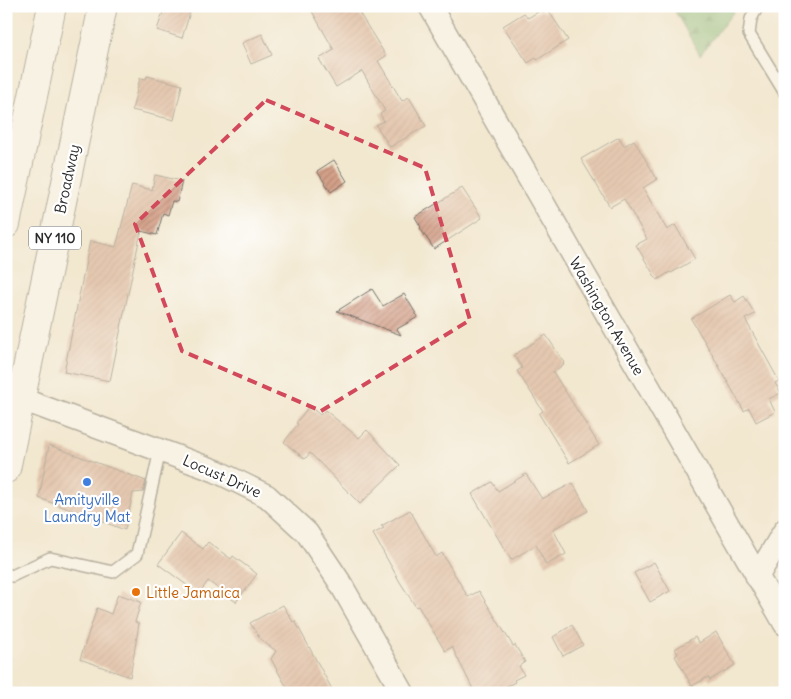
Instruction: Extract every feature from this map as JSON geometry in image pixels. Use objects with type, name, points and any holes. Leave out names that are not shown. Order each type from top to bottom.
[{"type":"main road","points":[[6,224],[52,6]]},
{"type":"main road","name":"Broadway","points":[[6,469],[14,397],[103,6]]},
{"type":"street","name":"Washington Avenue","points":[[430,6],[785,624]]},
{"type":"street","name":"Locust Drive","points":[[14,397],[216,471],[267,496],[307,532],[339,581],[403,693]]},
{"type":"street","points":[[757,577],[785,530]]},
{"type":"lane","points":[[758,6],[751,19],[749,34],[785,93]]},
{"type":"lane","points":[[6,574],[12,576],[50,558],[113,572],[137,554],[160,450]]},
{"type":"highlighted area","points":[[266,100],[425,168],[470,320],[321,411],[182,351],[135,224]]},
{"type":"green space","points":[[672,6],[738,6],[700,55]]},
{"type":"building","points":[[165,6],[192,6],[182,38],[157,30]]},
{"type":"building","points":[[309,6],[355,6],[386,56],[378,61],[402,101],[409,97],[426,126],[390,147],[376,125],[384,121],[380,114],[385,111],[362,71],[336,87],[319,59],[334,50]]},
{"type":"building","points":[[541,10],[543,12],[548,10],[568,40],[537,60],[536,58],[528,63],[503,26],[524,13],[528,18]]},
{"type":"building","points":[[262,34],[272,55],[251,64],[242,43]]},
{"type":"building","points":[[147,76],[182,85],[174,120],[132,110],[140,78],[146,79]]},
{"type":"building","points":[[619,137],[624,146],[634,140],[657,179],[643,188],[667,230],[675,225],[695,259],[657,280],[636,245],[647,239],[624,199],[610,207],[581,159]]},
{"type":"building","points":[[334,160],[347,181],[331,192],[317,171]]},
{"type":"building","points":[[155,175],[182,181],[177,202],[172,201],[168,215],[163,213],[157,235],[141,231],[110,381],[64,372],[90,241],[116,247],[132,185],[152,190]]},
{"type":"building","points":[[462,188],[482,218],[434,249],[415,217]]},
{"type":"building","points":[[372,289],[383,306],[404,294],[418,317],[397,329],[401,335],[337,311]]},
{"type":"building","points":[[730,295],[735,302],[744,296],[755,314],[745,319],[779,381],[775,383],[781,393],[769,399],[775,412],[756,422],[749,408],[744,411],[691,319]]},
{"type":"building","points":[[546,335],[564,362],[553,372],[599,445],[569,463],[539,414],[543,411],[517,371],[522,368],[514,355]]},
{"type":"building","points":[[309,406],[320,415],[325,410],[359,438],[367,430],[400,465],[360,504],[310,453],[305,459],[284,442]]},
{"type":"building","points":[[49,445],[146,481],[143,492],[133,493],[125,530],[39,498]]},
{"type":"building","points":[[526,474],[542,499],[573,483],[588,511],[553,529],[566,554],[546,565],[536,545],[511,560],[472,494],[492,482],[498,491]]},
{"type":"building","points":[[410,510],[436,557],[442,553],[468,597],[479,591],[513,646],[515,645],[525,662],[519,666],[524,675],[514,680],[515,682],[494,693],[475,693],[452,647],[445,651],[418,606],[416,607],[400,582],[373,534],[384,528],[381,526]]},
{"type":"building","points":[[181,533],[203,549],[208,542],[231,559],[233,556],[257,574],[236,602],[208,581],[199,594],[158,564]]},
{"type":"building","points":[[654,562],[670,591],[650,602],[634,573]]},
{"type":"building","points":[[118,594],[141,602],[135,622],[139,624],[130,677],[80,659],[97,608],[111,614]]},
{"type":"building","points":[[283,605],[293,622],[295,621],[334,693],[290,693],[271,659],[276,651],[260,639],[250,623]]},
{"type":"building","points":[[572,625],[583,645],[563,656],[553,637]]},
{"type":"building","points":[[716,632],[735,665],[710,680],[708,677],[692,686],[675,656],[678,654],[675,649],[695,637],[699,643]]},
{"type":"place","name":"Amityville Laundry Mat","points":[[87,482]]},
{"type":"place","name":"Little Jamaica","points":[[136,592]]}]
